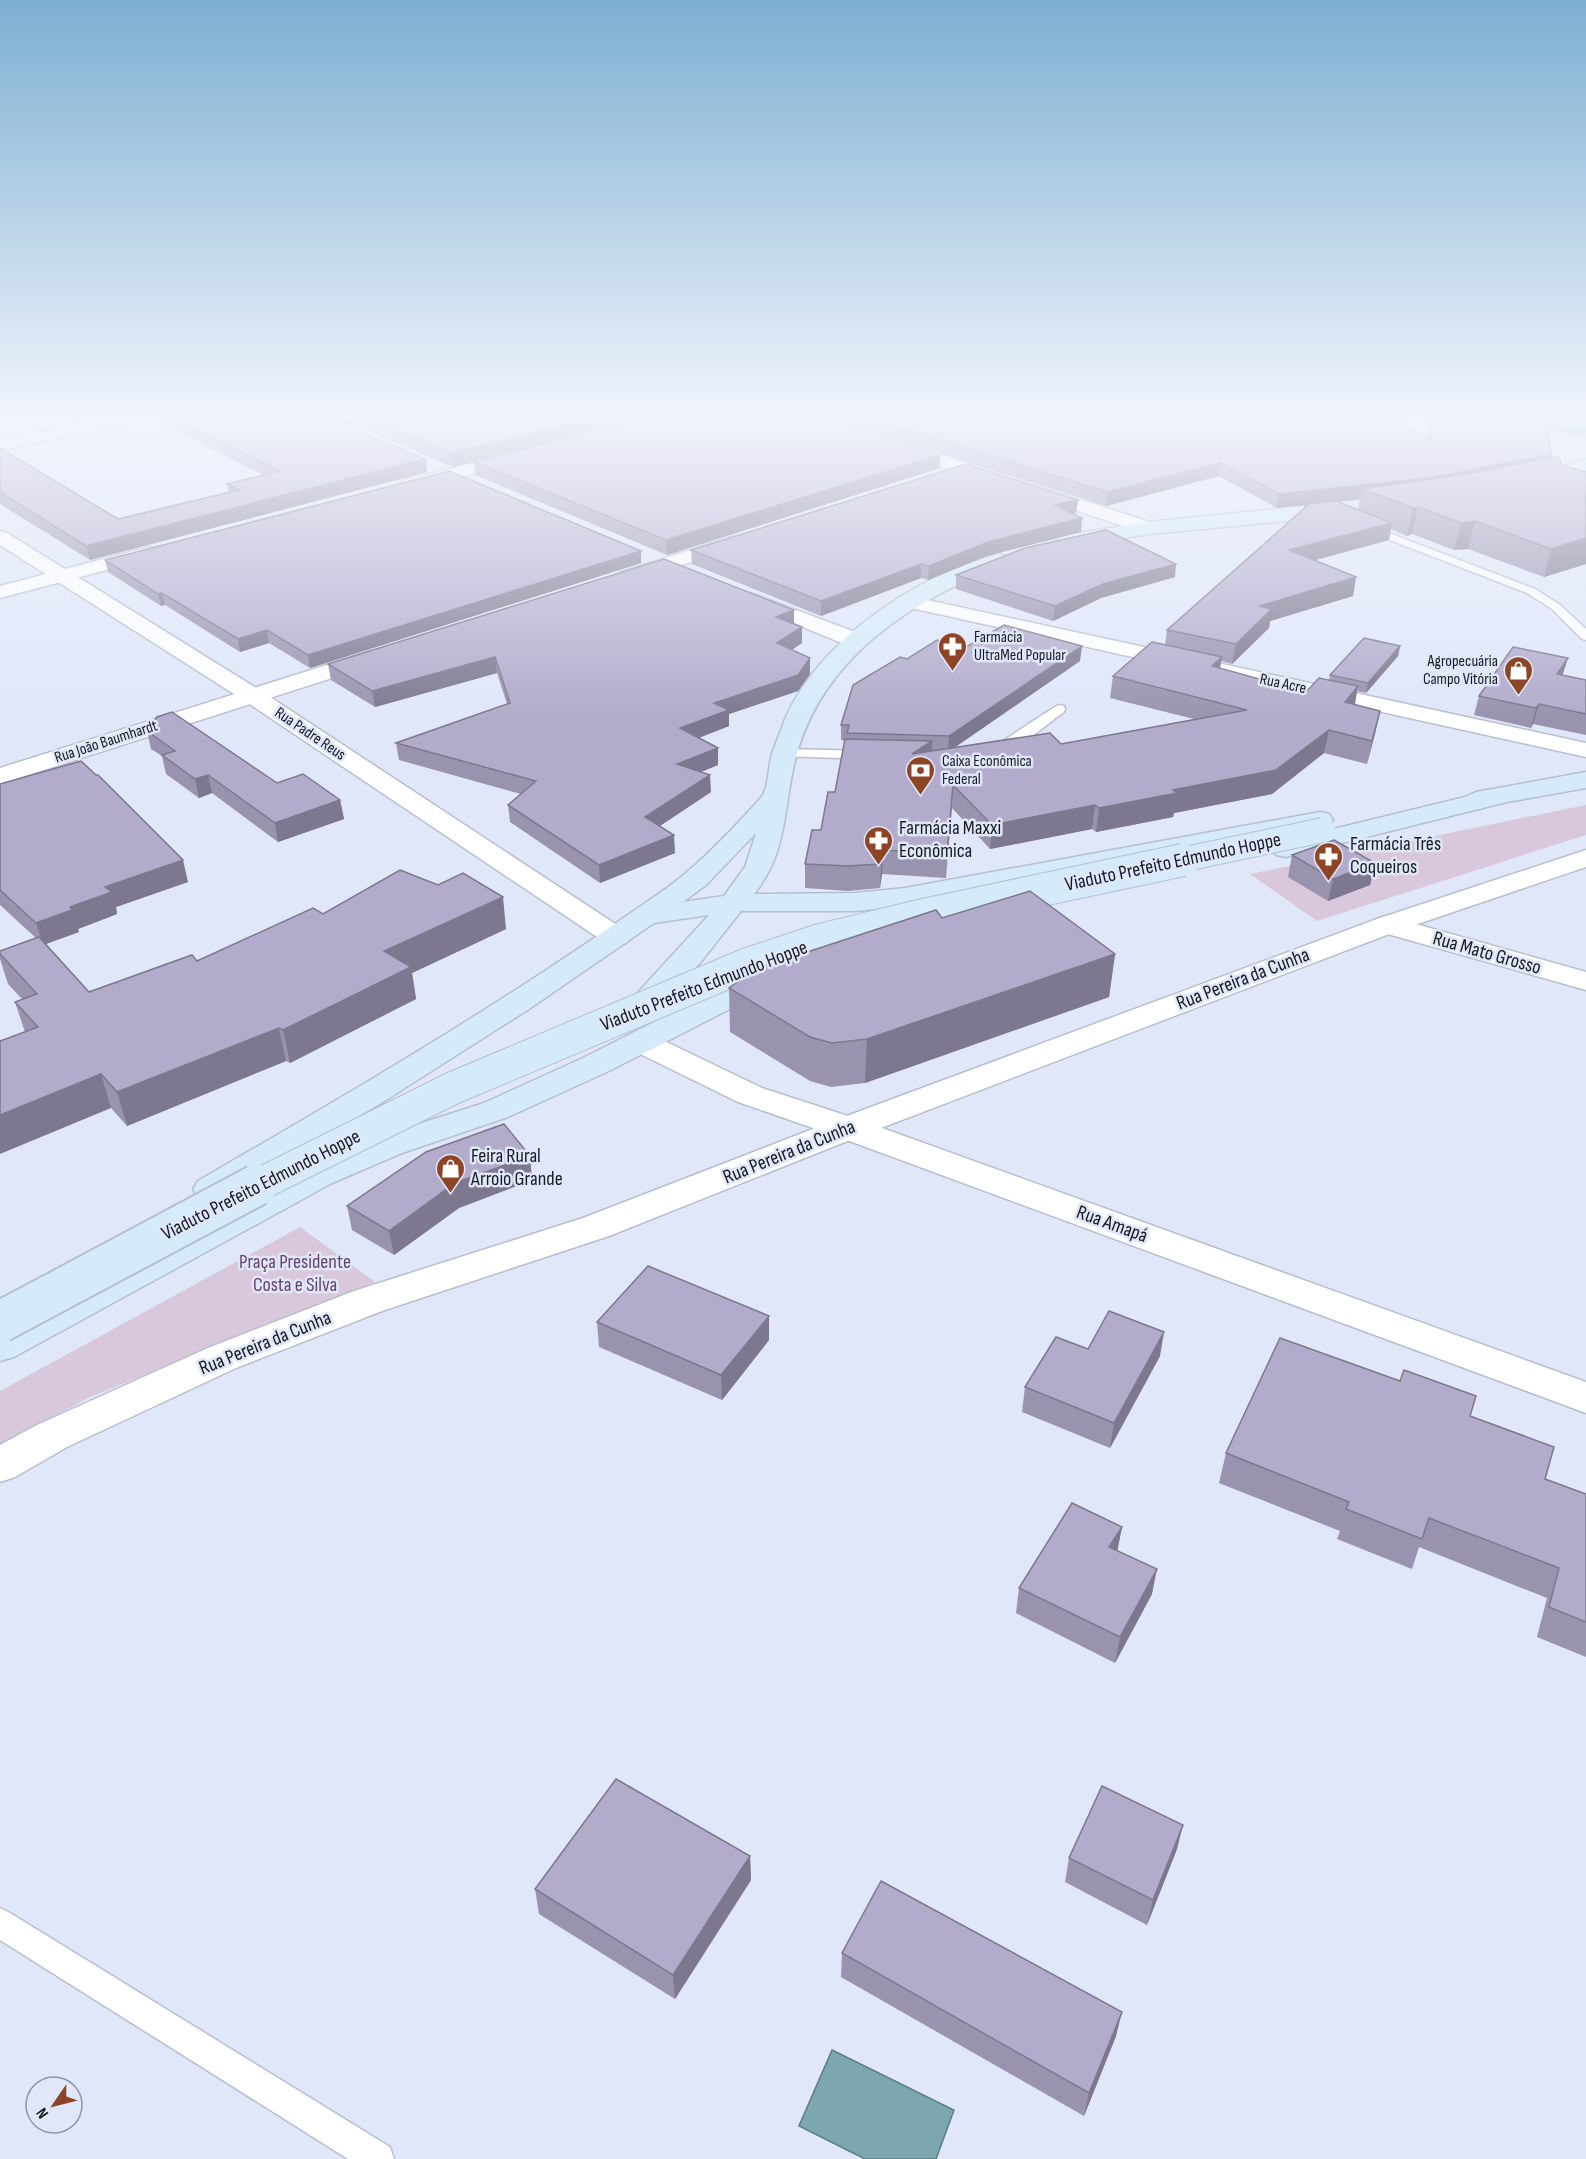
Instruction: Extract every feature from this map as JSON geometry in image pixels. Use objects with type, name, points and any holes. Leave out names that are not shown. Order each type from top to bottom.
[{"type":"main road","points":[[1046,547],[1079,538],[1149,528],[1345,518]]},
{"type":"main road","points":[[566,1078],[605,1044],[657,992],[733,903],[758,868],[772,825],[774,799],[785,753],[806,700],[823,675],[855,640],[909,602],[949,580],[1018,554]]},
{"type":"main road","points":[[784,973],[958,922],[1336,838],[1498,797],[1586,780]]},
{"type":"main road","points":[[645,916],[733,903],[856,902],[904,897],[1314,821],[1498,797]]},
{"type":"main road","name":"Viaduto Prefeito Edmundo Hoppe","points":[[0,1322],[304,1160],[442,1093],[748,964],[820,940],[919,916],[1323,830],[1498,797]]},
{"type":"main road","points":[[0,1300],[234,1176],[459,1040],[616,937],[696,879],[774,799]]},
{"type":"main road","points":[[0,1347],[319,1174],[390,1145],[496,1110],[641,1042],[746,988],[784,973],[830,950],[832,944],[829,934],[769,885],[758,868]]},
{"type":"main road","points":[[459,1040],[451,1052],[455,1077],[467,1094],[496,1110]]},
{"type":"street","points":[[1118,518],[1149,528]]},
{"type":"street","points":[[609,582],[754,536]]},
{"type":"street","name":"Rua Padre Reus","points":[[0,537],[253,696],[616,937]]},
{"type":"street","points":[[0,592],[163,549]]},
{"type":"street","points":[[643,555],[696,577]]},
{"type":"street","points":[[728,589],[855,640]]},
{"type":"street","name":"Rua Acre","points":[[909,602],[1586,750]]},
{"type":"street","name":"Rua João Baumhardt","points":[[0,776],[386,653]]},
{"type":"street","name":"Rua Pereira da Cunha","points":[[0,1465],[52,1437],[222,1358],[368,1301],[596,1227],[848,1128],[1387,926],[1586,858]]},
{"type":"street","name":"Rua Mato Grosso","points":[[1387,926],[1586,981]]},
{"type":"street","name":"Rua Amapá","points":[[641,1042],[750,1095],[848,1128],[1586,1398]]},
{"type":"lane","points":[[1345,518],[1531,591],[1556,607],[1586,636]]},
{"type":"lane","points":[[984,755],[1014,742],[1059,709]]},
{"type":"lane","points":[[785,753],[886,756]]},
{"type":"lane","points":[[0,1923],[378,2159]]},
{"type":"green space","points":[[1586,805],[1586,835],[1317,921],[1250,874]]},
{"type":"green space","name":"Praça Presidente Costa e Silva","points":[[300,1227],[375,1282],[90,1397],[0,1445],[0,1391]]},
{"type":"shaded area","points":[[832,2050],[954,2110],[936,2159],[865,2159],[799,2126]]},
{"type":"building","points":[[41,518],[196,518],[86,546]]},
{"type":"building","points":[[268,518],[561,518],[641,551],[308,655],[267,630],[238,639],[162,593],[158,594],[105,560]]},
{"type":"building","points":[[611,518],[738,518],[666,540]]},
{"type":"building","points":[[794,518],[1082,518],[988,542],[929,566],[921,564],[821,601],[691,550]]},
{"type":"building","points":[[1294,518],[1379,518],[1392,523],[1289,550],[1356,577],[1260,606],[1272,609],[1236,644],[1167,630]]},
{"type":"building","points":[[1447,518],[1586,518],[1586,538],[1551,549],[1475,521],[1461,523]]},
{"type":"building","points":[[1106,530],[1176,564],[1103,584],[1055,606],[956,575],[1025,548]]},
{"type":"building","points":[[664,559],[794,610],[776,617],[802,627],[777,643],[810,658],[798,675],[714,703],[729,710],[680,728],[718,748],[677,764],[710,775],[645,817],[674,835],[599,865],[508,805],[536,781],[396,743],[510,703],[495,657],[372,691],[328,664]]},
{"type":"building","points":[[1004,625],[1082,646],[949,736],[847,733],[849,725],[841,725],[853,685],[900,657],[907,659],[937,640],[966,647]]},
{"type":"building","points":[[1364,638],[1400,646],[1368,683],[1330,675]]},
{"type":"building","points":[[1152,642],[1222,657],[1212,666],[1306,692],[1319,678],[1358,686],[1345,702],[1380,711],[1372,741],[1329,730],[1276,770],[1173,790],[1177,793],[1099,808],[1095,805],[992,825],[953,785],[947,854],[883,850],[881,864],[848,866],[805,864],[812,830],[821,830],[828,792],[835,792],[845,739],[932,741],[912,754],[1050,733],[1061,744],[1247,710],[1113,676]]},
{"type":"building","points":[[1513,647],[1568,658],[1557,674],[1586,680],[1586,714],[1539,704],[1536,708],[1479,696]]},
{"type":"building","points":[[172,712],[277,783],[303,774],[340,800],[275,823],[208,775],[195,779],[162,755],[175,751],[147,731],[157,717]]},
{"type":"building","points":[[81,761],[183,860],[105,887],[112,892],[70,907],[72,910],[36,923],[0,890],[0,784]]},
{"type":"building","points":[[1334,840],[1375,863],[1333,879],[1292,855]]},
{"type":"building","points":[[400,870],[438,885],[463,873],[503,897],[384,951],[411,967],[283,1030],[279,1028],[117,1092],[101,1074],[0,1115],[0,1041],[38,1027],[15,1002],[37,994],[0,954],[0,951],[39,937],[89,992],[192,955],[197,961],[313,908],[323,914]]},
{"type":"building","points":[[1030,891],[1115,954],[867,1039],[832,1043],[810,1037],[729,988],[757,968],[936,910],[942,918]]},
{"type":"building","points":[[504,1124],[530,1156],[455,1183],[389,1231],[347,1206],[426,1152]]},
{"type":"building","points":[[648,1266],[769,1316],[721,1375],[597,1322]]},
{"type":"building","points":[[1109,1311],[1164,1332],[1114,1423],[1025,1387],[1056,1337],[1088,1349]]},
{"type":"building","points":[[1280,1338],[1400,1381],[1404,1370],[1476,1396],[1470,1416],[1554,1447],[1545,1479],[1586,1494],[1586,1622],[1549,1607],[1559,1568],[1429,1518],[1422,1539],[1346,1509],[1349,1502],[1226,1453]]},
{"type":"building","points":[[1072,1503],[1122,1527],[1109,1547],[1157,1569],[1120,1637],[1019,1588]]},
{"type":"building","points":[[616,1779],[750,1856],[673,1975],[535,1889]]},
{"type":"building","points":[[1102,1786],[1183,1825],[1153,1900],[1069,1858]]},
{"type":"building","points":[[881,1881],[1122,2012],[1089,2093],[842,1953]]},
{"type":"place","name":"Farmácia UltraMed Popular","points":[[953,672]]},
{"type":"place","name":"Agropecuária Campo Vitória","points":[[1519,696]]},
{"type":"place","name":"Caixa Econômica Federal","points":[[921,796]]},
{"type":"place","name":"Farmácia Maxxi Econômica","points":[[878,866]]},
{"type":"place","name":"Farmácia Três Coqueiros","points":[[1329,882]]},
{"type":"place","name":"Feira Rural Arroio Grande","points":[[450,1194]]}]
